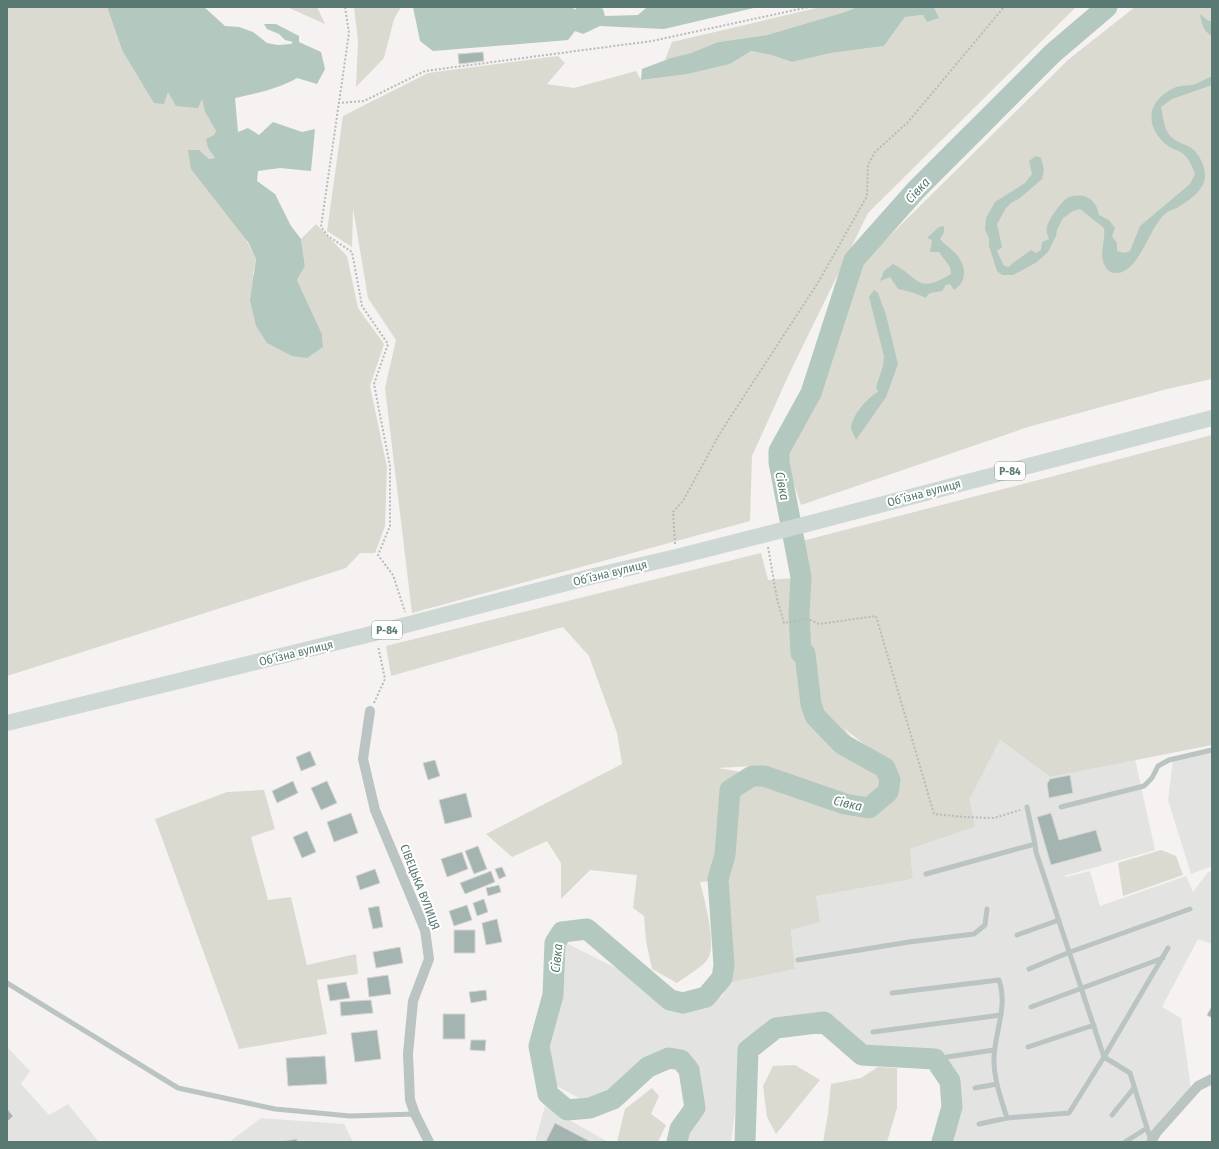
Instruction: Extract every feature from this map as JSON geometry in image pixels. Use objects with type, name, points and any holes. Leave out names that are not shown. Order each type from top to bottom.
[{"type":"main road","name":"Обʼїзна вулиця","points":[[7,723],[375,634],[590,577],[807,524],[1212,418]]},
{"type":"street","name":"СІВЕЦЬКА ВУЛИЦЯ","points":[[370,711],[363,759],[375,810],[425,930],[429,959],[413,1001],[408,1061],[410,1100],[415,1114],[429,1142]]},
{"type":"street","points":[[1151,1142],[1156,1133],[1198,1086],[1212,1079]]},
{"type":"lane","points":[[1061,807],[1144,786],[1152,778],[1158,766],[1169,760],[1212,750]]},
{"type":"lane","points":[[1027,807],[1036,852],[1104,1057],[1130,1073],[1151,1142]]},
{"type":"lane","points":[[926,874],[1035,844]]},
{"type":"lane","points":[[798,960],[909,942],[974,934],[985,925],[987,909]]},
{"type":"lane","points":[[1029,969],[1070,952],[1190,909]]},
{"type":"lane","points":[[1017,935],[1059,920]]},
{"type":"lane","points":[[979,1124],[1007,1118],[1069,1113],[1104,1057],[1168,948]]},
{"type":"lane","points":[[1031,1007],[1162,958]]},
{"type":"lane","points":[[892,992],[999,980],[1002,994],[1001,1015],[994,1050],[994,1065],[997,1084],[1007,1118]]},
{"type":"lane","points":[[7,984],[178,1088],[276,1109],[350,1116],[415,1114]]},
{"type":"lane","points":[[873,1032],[1001,1015]]},
{"type":"lane","points":[[1028,1047],[1094,1025]]},
{"type":"lane","points":[[947,1057],[994,1050]]},
{"type":"lane","points":[[975,1088],[997,1084]]},
{"type":"lane","points":[[1112,1115],[1134,1088]]},
{"type":"lane","points":[[1125,1142],[1147,1128]]},
{"type":"path","points":[[345,7],[349,33],[321,227],[328,236],[352,252],[362,306],[388,344],[374,384],[390,466],[390,526],[378,555],[393,575],[409,625]]},
{"type":"path","points":[[338,103],[364,101],[425,71],[652,41],[809,7]]},
{"type":"path","points":[[676,557],[673,512],[683,501],[720,433],[819,281],[867,196],[868,165],[875,152],[908,122],[1004,7]]},
{"type":"path","points":[[766,534],[777,599],[784,623],[808,619],[819,624],[876,616],[934,814],[994,818],[1027,807]]},
{"type":"path","points":[[370,711],[385,679],[375,634]]},
{"type":"shaded area","points":[[7,7],[107,7],[122,50],[168,92],[202,98],[205,112],[216,131],[208,148],[215,158],[209,159],[199,150],[256,259],[253,274],[323,347],[322,334],[297,280],[305,266],[301,239],[316,224],[347,256],[358,308],[384,344],[370,386],[387,467],[385,526],[375,553],[360,553],[346,568],[7,676]]},
{"type":"shaded area","points":[[107,7],[204,7],[225,26],[239,27],[253,32],[267,43],[278,45],[291,44],[293,42],[285,40],[279,34],[267,29],[264,24],[276,24],[299,36],[299,42],[321,52],[325,69],[317,84],[297,78],[275,88],[235,98],[238,132],[248,128],[259,135],[273,122],[302,132],[315,129],[311,171],[280,168],[258,171],[257,181],[275,194],[291,226],[301,239],[305,266],[297,280],[322,334],[323,347],[307,358],[292,356],[267,343],[256,326],[250,300],[256,259],[248,242],[191,169],[188,150],[199,150],[209,159],[215,158],[208,148],[206,139],[214,135],[216,131],[205,112],[202,99],[198,108],[176,106],[168,92],[164,104],[154,103],[122,50]]},
{"type":"shaded area","points":[[287,7],[317,7],[325,24]]},
{"type":"shaded area","points":[[354,7],[401,7],[394,19],[384,58],[356,87],[358,41]]},
{"type":"shaded area","points":[[413,7],[574,7],[574,10],[578,7],[599,7],[603,9],[605,16],[638,15],[646,8],[644,7],[758,7],[664,29],[600,26],[583,34],[575,31],[568,40],[433,51],[420,41]]},
{"type":"shaded area","points":[[821,7],[857,7],[845,12],[767,35],[718,42],[691,53],[665,60],[672,42]]},
{"type":"shaded area","points":[[857,7],[934,7],[939,18],[927,22],[923,15],[905,17],[884,46],[831,53],[792,62],[771,55],[751,51],[730,64],[688,74],[641,80],[642,69],[671,58],[691,53],[718,42],[767,35],[845,12]]},
{"type":"shaded area","points":[[934,7],[1076,7],[868,213],[790,372],[752,456],[750,521],[412,613],[385,388],[396,340],[368,298],[353,208],[352,247],[327,231],[343,116],[428,73],[558,56],[565,63],[547,84],[574,88],[636,71],[641,80],[688,74],[730,64],[751,51],[771,55],[792,62],[831,53],[884,46],[905,17],[923,15],[939,18]]},
{"type":"shaded area","points":[[1135,7],[1212,7],[1212,379],[1167,389],[1028,427],[801,505],[787,464],[789,454],[818,397],[858,267],[1069,59]]},
{"type":"shaded area","points":[[1200,14],[1212,22],[1212,36],[1204,29]]},
{"type":"shaded area","points":[[1212,76],[1212,85],[1172,99],[1161,107],[1166,130],[1175,140],[1195,151],[1202,162],[1205,177],[1202,186],[1196,194],[1188,201],[1166,213],[1160,219],[1143,249],[1131,266],[1123,272],[1115,273],[1107,269],[1102,255],[1104,228],[1080,209],[1073,211],[1063,218],[1048,252],[1037,262],[1013,275],[1002,275],[997,271],[989,246],[989,238],[985,230],[986,218],[995,202],[1025,183],[1032,174],[1029,161],[1036,156],[1041,158],[1044,170],[1042,179],[1006,208],[997,224],[1002,247],[997,251],[1004,266],[1009,267],[1031,250],[1036,253],[1041,250],[1042,242],[1049,239],[1047,229],[1053,215],[1066,199],[1075,196],[1089,198],[1096,205],[1099,215],[1109,220],[1115,228],[1112,236],[1117,243],[1117,251],[1124,253],[1130,251],[1140,226],[1190,184],[1195,174],[1187,157],[1168,146],[1160,139],[1152,123],[1153,107],[1165,93],[1174,88],[1192,85]]},
{"type":"shaded area","points":[[944,226],[944,232],[940,239],[957,255],[963,266],[964,275],[958,287],[954,290],[950,284],[946,285],[942,291],[930,293],[925,298],[912,292],[898,289],[890,277],[880,281],[884,271],[893,264],[914,279],[925,284],[940,280],[951,274],[950,267],[939,252],[930,252],[932,240],[927,238],[939,227]]},
{"type":"shaded area","points":[[874,290],[878,293],[886,315],[898,364],[886,397],[856,440],[851,429],[854,418],[870,398],[878,392],[876,387],[883,366],[884,356],[869,297]]},
{"type":"shaded area","points":[[1212,435],[1212,745],[1050,777],[1000,740],[970,799],[975,827],[910,849],[913,879],[816,896],[820,922],[791,930],[795,969],[728,983],[724,881],[730,856],[735,793],[756,783],[866,814],[894,798],[888,764],[844,728],[878,771],[882,788],[868,801],[752,766],[718,768],[741,772],[728,785],[720,855],[712,881],[700,882],[711,934],[710,953],[707,960],[702,965],[677,983],[652,969],[646,941],[644,916],[633,908],[637,875],[590,870],[561,899],[561,863],[547,841],[512,857],[486,834],[622,764],[617,733],[589,656],[563,627],[391,676],[386,646],[761,553],[768,580],[794,578],[794,631],[806,631],[807,578],[802,541]]},
{"type":"shaded area","points":[[1000,740],[1050,777],[1135,759],[1155,850],[1064,876],[1066,877],[1090,871],[1100,906],[1186,876],[1193,892],[1208,872],[1212,871],[1212,944],[1198,939],[1162,1007],[1181,1018],[1191,1089],[1146,1139],[1147,1142],[953,1142],[959,1102],[948,1068],[932,1056],[864,1051],[836,1023],[828,1019],[776,1024],[757,1034],[744,1047],[731,1142],[687,1142],[699,1091],[694,1072],[681,1056],[664,1056],[644,1065],[609,1094],[592,1105],[551,1083],[545,1048],[558,997],[564,942],[638,979],[670,1005],[681,1007],[722,997],[728,983],[795,969],[791,930],[815,896],[913,879],[910,849],[975,827],[970,799]]},
{"type":"shaded area","points":[[1212,751],[1212,866],[1191,874],[1168,800],[1173,759]]},
{"type":"shaded area","points":[[264,790],[275,829],[251,837],[268,900],[291,897],[307,965],[356,954],[358,974],[317,980],[327,1034],[239,1049],[155,819],[227,792]]},
{"type":"shaded area","points":[[1161,850],[1176,856],[1183,875],[1123,896],[1118,863]]},
{"type":"shaded area","points":[[7,1047],[30,1071],[21,1084],[49,1115],[68,1104],[99,1142],[7,1142]]},
{"type":"shaded area","points":[[795,1065],[820,1080],[776,1134],[767,1117],[763,1086],[773,1066]]},
{"type":"shaded area","points":[[878,1067],[897,1068],[897,1108],[887,1142],[823,1142],[831,1084],[861,1078]]},
{"type":"shaded area","points":[[652,1088],[659,1096],[651,1114],[666,1125],[658,1142],[617,1142],[625,1109]]},
{"type":"shaded area","points":[[545,1106],[608,1142],[535,1142]]},
{"type":"shaded area","points":[[261,1118],[344,1124],[353,1142],[229,1142]]},
{"type":"building","points":[[483,52],[484,61],[459,64],[458,54]]},
{"type":"building","points":[[310,751],[316,765],[301,771],[296,757]]},
{"type":"building","points":[[435,760],[440,776],[428,780],[423,763]]},
{"type":"building","points":[[1070,775],[1073,793],[1049,798],[1047,784],[1050,779]]},
{"type":"building","points":[[293,781],[298,793],[277,803],[272,791]]},
{"type":"building","points":[[327,781],[337,803],[321,810],[311,788]]},
{"type":"building","points":[[466,793],[472,817],[445,824],[439,800]]},
{"type":"building","points":[[351,813],[358,833],[334,842],[327,822]]},
{"type":"building","points":[[1051,813],[1059,840],[1096,830],[1102,851],[1051,865],[1037,817]]},
{"type":"building","points":[[307,831],[316,852],[302,858],[293,837]]},
{"type":"building","points":[[478,846],[487,869],[474,874],[465,851]]},
{"type":"building","points":[[462,852],[468,869],[447,877],[441,859]]},
{"type":"building","points":[[502,867],[506,876],[499,879],[495,869]]},
{"type":"building","points":[[375,869],[380,883],[360,890],[356,876]]},
{"type":"building","points":[[491,871],[495,882],[465,894],[460,883]]},
{"type":"building","points":[[499,885],[501,892],[488,896],[486,888]]},
{"type":"building","points":[[484,899],[488,912],[477,916],[473,903]]},
{"type":"building","points":[[467,905],[472,920],[454,926],[449,911]]},
{"type":"building","points":[[379,906],[383,927],[373,929],[368,908]]},
{"type":"building","points":[[497,919],[502,942],[486,945],[482,923]]},
{"type":"building","points":[[454,930],[475,930],[475,953],[454,953]]},
{"type":"building","points":[[400,947],[403,963],[376,968],[373,952]]},
{"type":"building","points":[[388,975],[391,994],[369,997],[367,978]]},
{"type":"building","points":[[346,982],[350,998],[330,1001],[327,985]]},
{"type":"building","points":[[486,990],[487,1000],[471,1003],[469,992]]},
{"type":"building","points":[[371,1000],[373,1013],[341,1016],[340,1002]]},
{"type":"building","points":[[1212,1006],[1212,1018],[1207,1015]]},
{"type":"building","points":[[443,1014],[465,1014],[465,1039],[443,1039]]},
{"type":"building","points":[[377,1030],[381,1059],[355,1062],[351,1033]]},
{"type":"building","points":[[471,1040],[486,1040],[485,1051],[470,1050]]},
{"type":"building","points":[[325,1056],[327,1084],[288,1086],[286,1058]]},
{"type":"building","points":[[7,1109],[13,1116],[7,1122]]},
{"type":"building","points":[[555,1123],[591,1142],[546,1141]]},
{"type":"building","points":[[297,1139],[297,1142],[278,1142]]},
{"type":"waterway","name":"Сівка","points":[[677,1142],[680,1129],[695,1108],[689,1070],[681,1060],[669,1058],[648,1067],[613,1099],[590,1108],[567,1110],[548,1094],[539,1046],[553,995],[555,943],[562,932],[587,929],[670,1000],[683,1003],[706,997],[722,978],[724,965],[718,879],[725,855],[730,790],[752,776],[764,776],[845,804],[869,808],[888,792],[890,780],[885,768],[842,744],[815,716],[811,704],[805,654],[801,653],[799,614],[801,577],[779,462],[779,451],[811,393],[854,260],[916,190],[1053,53],[1107,7]]},
{"type":"waterway","name":"Сівка","points":[[745,1142],[748,1050],[776,1028],[824,1022],[862,1055],[935,1059],[950,1081],[952,1107],[942,1142]]}]
